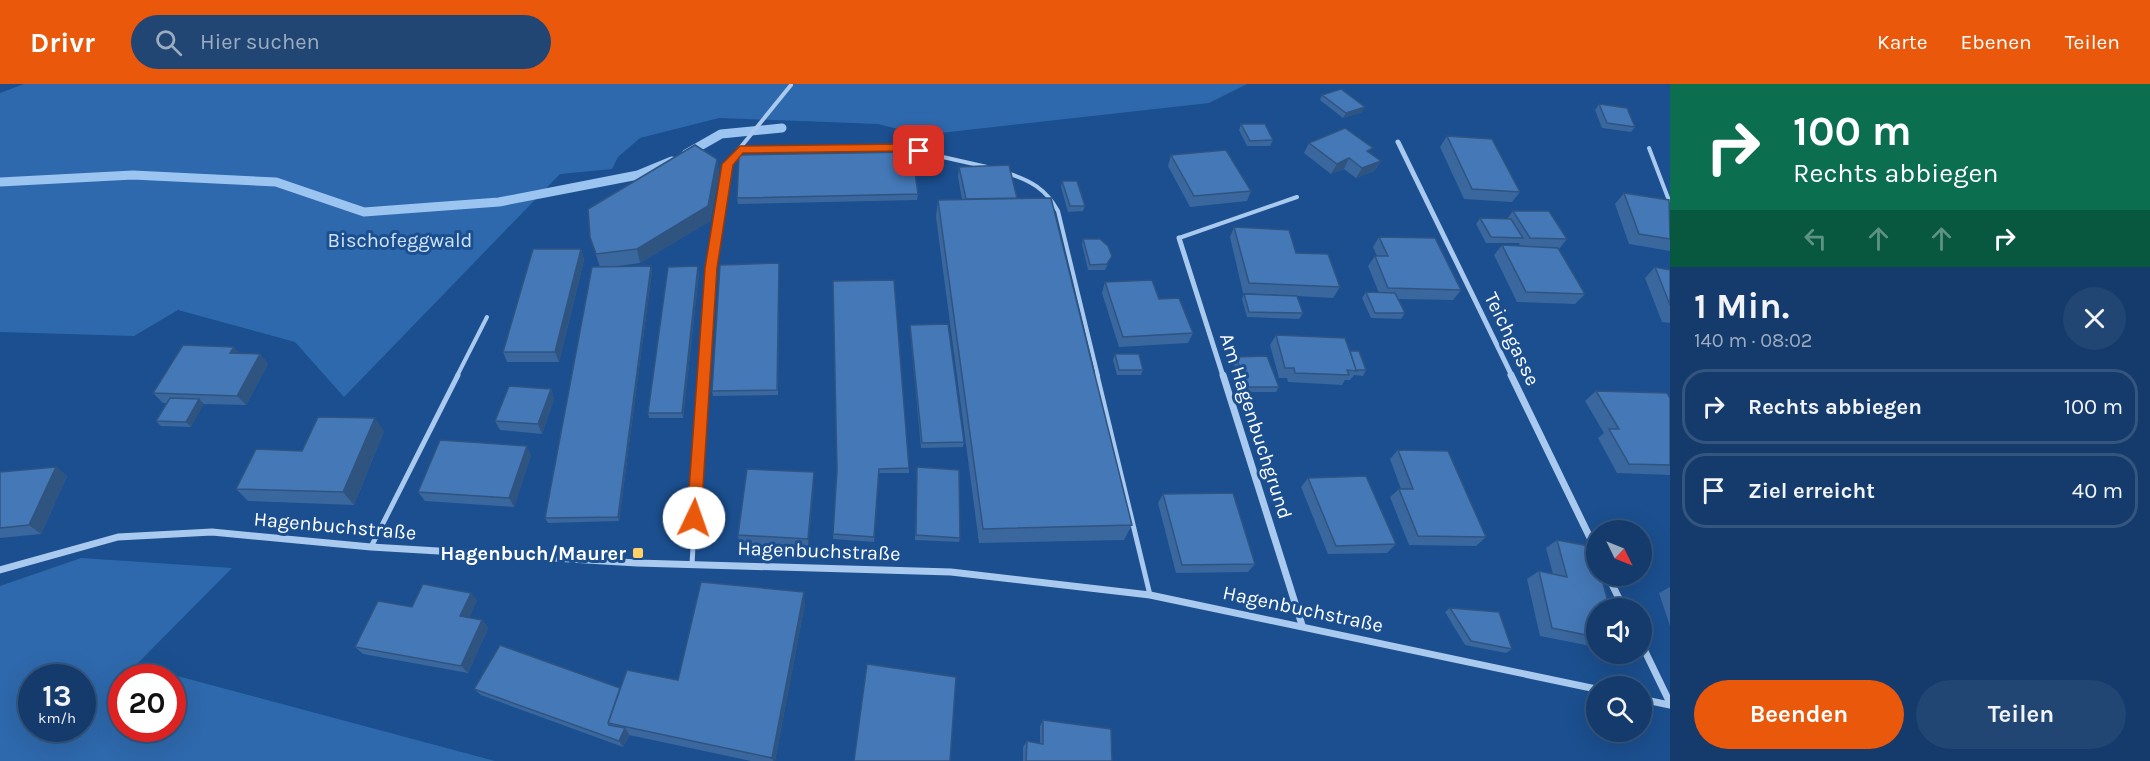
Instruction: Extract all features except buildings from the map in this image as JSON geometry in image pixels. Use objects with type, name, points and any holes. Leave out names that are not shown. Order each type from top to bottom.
[{"type":"street","name":"Teichgasse","points":[[1398,142],[1586,529]]},
{"type":"street","name":"Am Hagenbuchgrund","points":[[1179,238],[1302,625]]},
{"type":"street","name":"Hagenbuchstraße","points":[[0,570],[118,537],[212,532],[371,547],[692,564],[951,572],[1150,595],[1302,625],[1586,687]]},
{"type":"street","points":[[1651,664],[1670,704]]},
{"type":"street","points":[[1652,701],[1670,704]]},
{"type":"lane","points":[[692,564],[699,425],[711,268],[727,164],[791,85]]},
{"type":"lane","points":[[740,150],[903,148],[950,157],[1030,179],[1051,197],[1058,211],[1150,595]]},
{"type":"lane","points":[[1649,148],[1670,203]]},
{"type":"lane","points":[[1179,238],[1297,197]]},
{"type":"lane","points":[[371,547],[487,316]]},
{"type":"green space","name":"Bischofeggwald","points":[[24,84],[1247,84],[1209,103],[922,135],[878,124],[719,118],[640,138],[618,157],[612,169],[560,174],[344,397],[295,342],[178,310],[134,336],[0,332],[0,93]]},
{"type":"green space","points":[[81,558],[232,568],[137,664],[108,664],[108,742],[186,742],[186,678],[495,761],[0,761],[0,586]]},
{"type":"waterway","points":[[686,154],[721,134],[782,128]]},
{"type":"waterway","points":[[0,182],[133,175],[276,182],[364,212],[499,202],[638,175],[672,161]]},
{"type":"place","name":"Hagenbuch/Maurer","points":[[638,553]]},
{"type":"route","points":[[694,518],[711,268],[727,164],[740,150],[903,148],[919,151]]}]
